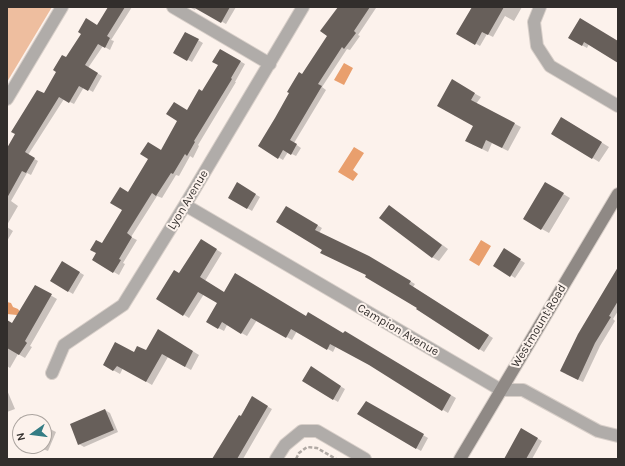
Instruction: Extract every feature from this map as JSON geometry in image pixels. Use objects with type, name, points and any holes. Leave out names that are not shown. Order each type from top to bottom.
[{"type":"street","points":[[7,99],[62,7]]},
{"type":"street","points":[[173,7],[270,64]]},
{"type":"street","name":"Lyon Avenue","points":[[52,373],[64,345],[123,305],[185,205],[303,7]]},
{"type":"street","points":[[540,7],[534,22],[537,46],[550,66],[618,106]]},
{"type":"street","name":"Westmount Road","points":[[460,459],[618,194]]},
{"type":"street","name":"Campion Avenue","points":[[185,205],[501,390]]},
{"type":"street","points":[[501,390],[523,390],[598,431],[618,436]]},
{"type":"street","points":[[276,459],[285,445],[302,431],[317,431],[365,459]]},
{"type":"path","points":[[296,459],[299,453],[307,447],[317,448],[336,459]]},
{"type":"shaded area","points":[[7,7],[52,7],[7,82]]},
{"type":"shaded area","points":[[344,63],[353,68],[344,85],[334,80]]},
{"type":"shaded area","points":[[354,147],[364,153],[353,170],[358,174],[353,181],[338,172]]},
{"type":"shaded area","points":[[481,240],[491,246],[479,266],[469,260]]},
{"type":"shaded area","points":[[7,302],[11,303],[13,307],[18,309],[20,312],[17,315],[7,314]]},
{"type":"building","points":[[108,7],[125,7],[107,36],[110,38],[105,48],[98,44],[85,65],[98,73],[88,91],[79,86],[69,103],[59,97],[25,152],[35,158],[26,173],[22,171],[7,198],[7,148],[15,134],[11,132],[37,90],[44,93],[56,72],[53,70],[62,55],[66,57],[81,34],[78,32],[86,18],[97,25]]},
{"type":"building","points":[[193,7],[230,7],[221,23]]},
{"type":"building","points":[[338,7],[370,7],[354,31],[356,33],[344,49],[342,47],[318,84],[322,86],[290,140],[297,144],[291,155],[283,150],[278,159],[258,146],[289,93],[287,92],[299,72],[302,74],[327,36],[320,31]]},
{"type":"building","points":[[472,7],[504,7],[488,35],[482,32],[475,45],[456,34]]},
{"type":"building","points":[[580,18],[618,41],[618,63],[584,42],[582,46],[568,38]]},
{"type":"building","points":[[185,32],[199,39],[187,61],[173,53]]},
{"type":"building","points":[[220,49],[241,61],[231,78],[232,79],[194,141],[195,142],[187,156],[185,154],[173,174],[171,173],[156,196],[152,193],[127,233],[132,237],[119,259],[121,260],[113,273],[92,260],[96,253],[90,250],[96,240],[102,243],[122,210],[110,203],[120,187],[128,192],[148,159],[140,154],[148,142],[161,150],[177,121],[166,114],[174,102],[187,110],[199,89],[202,91],[218,65],[212,62]]},
{"type":"building","points":[[452,79],[475,93],[471,100],[515,123],[502,148],[486,140],[482,149],[465,141],[473,126],[437,106]]},
{"type":"building","points":[[561,117],[602,142],[592,159],[551,134]]},
{"type":"building","points":[[237,182],[256,194],[247,209],[228,198]]},
{"type":"building","points":[[545,182],[564,193],[541,230],[523,219]]},
{"type":"building","points":[[389,205],[442,245],[432,258],[379,218]]},
{"type":"building","points":[[286,206],[318,225],[315,230],[369,256],[411,281],[409,284],[489,335],[479,350],[416,309],[417,308],[365,277],[366,275],[320,253],[322,250],[276,222]]},
{"type":"building","points":[[201,239],[217,249],[200,277],[224,292],[235,273],[306,316],[308,312],[343,333],[345,331],[451,395],[442,411],[369,365],[330,344],[327,350],[291,329],[286,338],[251,318],[241,334],[222,322],[218,329],[206,322],[217,303],[198,292],[183,316],[156,299],[174,270],[179,273]]},
{"type":"building","points":[[504,248],[521,259],[510,277],[493,266]]},
{"type":"building","points":[[62,261],[80,272],[68,292],[50,281]]},
{"type":"building","points":[[618,267],[618,301],[609,316],[611,317],[595,343],[578,380],[560,371],[578,334]]},
{"type":"building","points":[[35,285],[52,294],[25,341],[27,343],[19,355],[7,348],[7,320],[12,323]]},
{"type":"building","points":[[158,329],[193,351],[185,367],[162,354],[146,382],[117,366],[113,371],[103,365],[115,342],[134,352],[137,346],[146,350]]},
{"type":"building","points":[[311,366],[341,386],[333,400],[302,381]]},
{"type":"building","points":[[252,396],[268,406],[237,459],[212,459],[239,415],[241,416]]},
{"type":"building","points":[[366,401],[424,434],[416,449],[357,414]]},
{"type":"building","points":[[105,409],[114,430],[78,445],[70,424]]},
{"type":"building","points":[[521,428],[538,438],[526,459],[504,459]]}]
